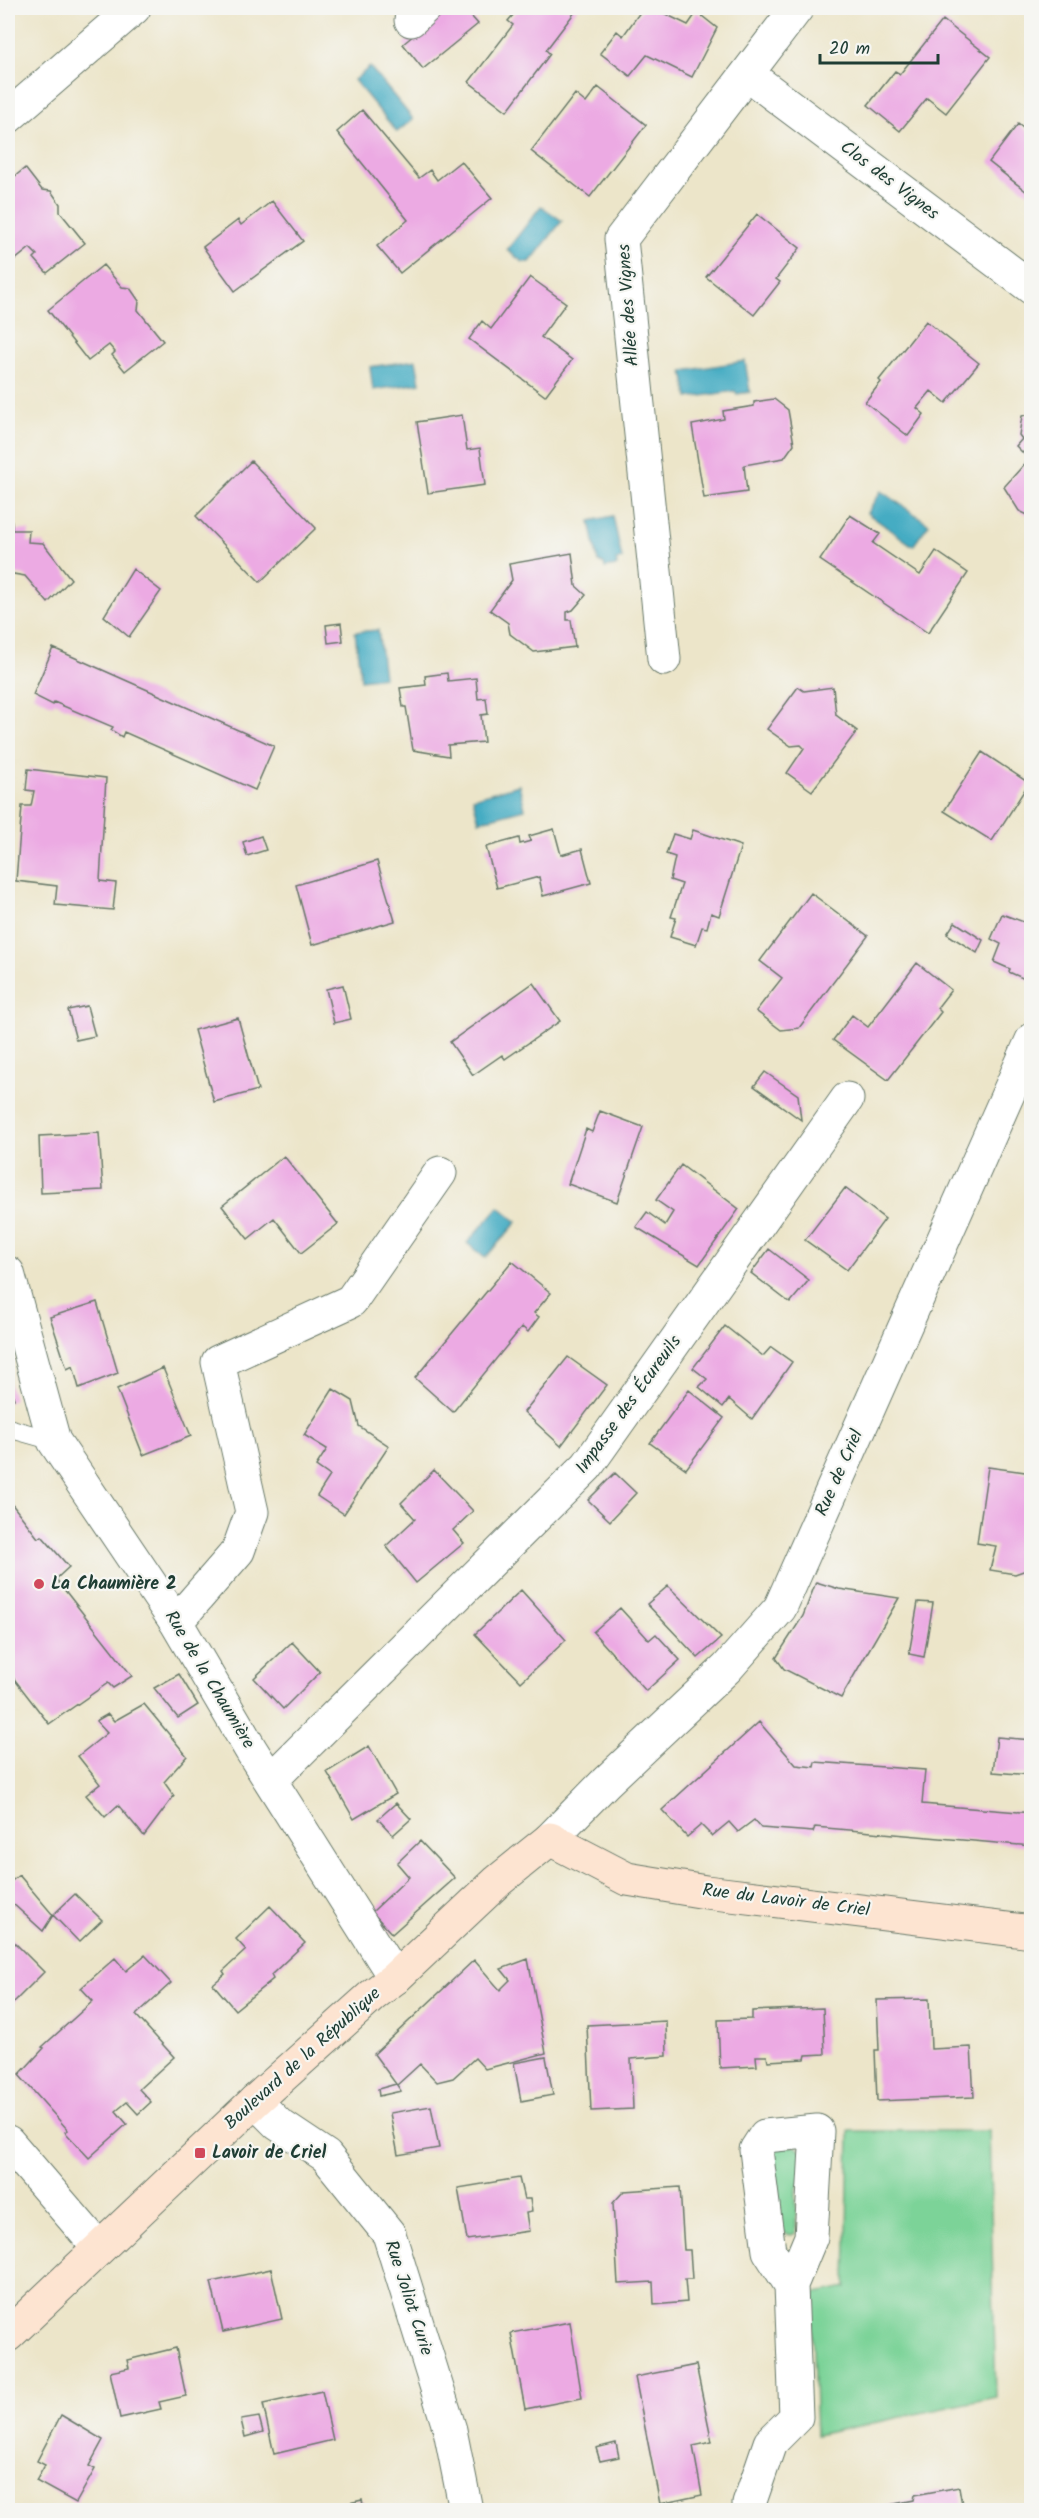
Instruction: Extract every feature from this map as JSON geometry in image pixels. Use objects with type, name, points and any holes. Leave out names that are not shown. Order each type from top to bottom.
[{"type":"street","points":[[8,117],[134,8]]},
{"type":"street","name":"Allée des Vignes","points":[[664,659],[621,239],[797,8]]},
{"type":"street","name":"Clos des Vignes","points":[[747,74],[1032,288]]},
{"type":"street","name":"Rue de Criel","points":[[550,1839],[606,1782],[727,1668],[780,1608],[1032,1040]]},
{"type":"street","name":"Impasse des Écureuils","points":[[271,1780],[587,1466],[847,1099]]},
{"type":"street","points":[[176,1622],[238,1551],[252,1512],[219,1362],[351,1301],[440,1173]]},
{"type":"street","name":"Rue de la Chaumière","points":[[8,1274],[54,1441],[176,1622],[271,1780],[395,1978]]},
{"type":"street","name":"Rue du Lavoir de Criel","points":[[550,1839],[627,1879],[706,1892],[1032,1932]]},
{"type":"street","name":"Boulevard de la République","points":[[8,2335],[255,2101],[395,1978],[498,1881],[550,1839]]},
{"type":"street","name":"Rue Joliot Curie","points":[[255,2101],[278,2124],[326,2156],[389,2234],[450,2430],[466,2511]]},
{"type":"street","points":[[8,2142],[99,2248]]},
{"type":"street","points":[[750,2511],[749,2504],[770,2443],[796,2417],[791,2285]]},
{"type":"lane","points":[[8,1428],[54,1441]]},
{"type":"green space","points":[[849,2131],[989,2131],[996,2397],[816,2435],[811,2294],[846,2287]]},
{"type":"green space","points":[[795,2146],[803,2152],[805,2170],[796,2191],[796,2233],[791,2235],[784,2233],[780,2225],[771,2148]]},
{"type":"water","points":[[370,67],[413,119],[397,132],[354,80]]},
{"type":"water","points":[[541,206],[562,221],[530,262],[523,262],[507,250]]},
{"type":"water","points":[[416,360],[420,383],[373,390],[370,367]]},
{"type":"water","points":[[745,361],[750,392],[737,394],[735,391],[688,398],[683,371]]},
{"type":"water","points":[[881,491],[929,524],[913,546],[867,513]]},
{"type":"water","points":[[613,516],[622,559],[616,560],[617,566],[605,568],[604,563],[598,562],[590,521]]},
{"type":"water","points":[[378,630],[384,677],[361,680],[355,632]]},
{"type":"water","points":[[519,785],[525,809],[479,821],[473,798]]},
{"type":"water","points":[[499,1207],[517,1222],[485,1258],[467,1243]]},
{"type":"building","points":[[447,8],[464,8],[478,24],[423,69],[403,44]]},
{"type":"building","points":[[519,8],[578,8],[546,50],[550,54],[507,111],[469,82],[513,25],[508,21]]},
{"type":"building","points":[[643,8],[653,8],[688,25],[697,12],[717,28],[692,77],[647,55],[630,76],[600,53],[617,31],[623,36]]},
{"type":"building","points":[[943,20],[990,57],[946,113],[927,98],[900,131],[868,105],[895,71],[900,74]]},
{"type":"building","points":[[598,87],[646,125],[590,197],[531,151],[575,94],[586,103]]},
{"type":"building","points":[[362,110],[419,178],[430,170],[437,180],[461,161],[492,198],[400,273],[377,246],[408,220],[337,132]]},
{"type":"building","points":[[1018,124],[1032,135],[1032,196],[989,162]]},
{"type":"building","points":[[25,168],[42,190],[51,191],[60,204],[60,212],[85,243],[47,273],[34,258],[37,255],[30,248],[10,264],[8,260],[8,182]]},
{"type":"building","points":[[272,201],[303,241],[235,291],[203,247],[238,220],[241,225]]},
{"type":"building","points":[[757,214],[800,248],[776,279],[780,282],[754,315],[706,277]]},
{"type":"building","points":[[103,265],[122,287],[130,288],[139,301],[138,310],[163,341],[125,371],[112,355],[115,352],[109,345],[88,361],[48,310]]},
{"type":"building","points":[[530,277],[566,303],[541,337],[572,360],[545,396],[469,339],[482,321],[491,329]]},
{"type":"building","points":[[926,321],[979,363],[946,403],[931,391],[917,408],[924,414],[908,436],[865,402],[881,382],[879,380]]},
{"type":"building","points":[[774,399],[788,410],[794,444],[784,458],[744,465],[747,492],[704,498],[692,425],[724,419],[723,411],[754,406],[754,402]]},
{"type":"building","points":[[1032,413],[1032,517],[1019,511],[1004,487],[1029,459],[1016,446],[1022,439],[1019,435],[1022,416]]},
{"type":"building","points":[[462,415],[467,450],[480,448],[485,485],[428,493],[417,422]]},
{"type":"building","points":[[251,461],[316,528],[260,582],[196,516]]},
{"type":"building","points":[[850,515],[880,534],[873,543],[920,575],[936,551],[968,573],[928,633],[820,560]]},
{"type":"building","points":[[8,521],[12,522],[12,530],[29,530],[28,542],[43,543],[71,579],[48,603],[25,576],[8,573]]},
{"type":"building","points":[[572,553],[576,586],[586,595],[573,610],[567,612],[567,620],[571,620],[575,647],[534,652],[510,634],[508,623],[490,610],[512,580],[509,564]]},
{"type":"building","points":[[133,569],[161,591],[129,637],[104,616]]},
{"type":"building","points":[[341,623],[343,641],[328,643],[326,625]]},
{"type":"building","points":[[53,648],[274,746],[255,790],[124,732],[122,737],[111,730],[113,727],[54,702],[53,705],[33,695]]},
{"type":"building","points":[[447,673],[448,681],[476,678],[478,699],[486,698],[488,714],[481,715],[484,742],[448,745],[449,756],[413,750],[406,707],[403,707],[400,688],[426,685],[425,676]]},
{"type":"building","points":[[798,687],[804,691],[833,687],[836,715],[857,731],[812,791],[787,773],[804,748],[801,745],[791,746],[767,729]]},
{"type":"building","points":[[982,752],[1029,783],[992,841],[944,811]]},
{"type":"building","points":[[28,769],[106,778],[100,881],[116,883],[113,910],[55,905],[57,886],[16,881],[22,806],[31,806],[34,791],[26,790]]},
{"type":"building","points":[[554,829],[561,855],[582,849],[591,883],[543,896],[539,877],[497,888],[486,847],[519,838],[520,844],[531,841],[529,836]]},
{"type":"building","points":[[693,830],[741,846],[719,916],[711,913],[707,928],[702,927],[696,945],[670,937],[676,918],[671,917],[682,884],[670,880],[675,857],[666,854],[673,834],[690,839]]},
{"type":"building","points":[[261,836],[266,850],[247,856],[243,842]]},
{"type":"building","points":[[377,861],[395,921],[312,945],[296,885]]},
{"type":"building","points":[[811,893],[868,936],[799,1028],[781,1030],[756,1011],[782,978],[760,961]]},
{"type":"building","points":[[1002,914],[1032,925],[1032,974],[1029,981],[994,962],[1001,944],[991,939]]},
{"type":"building","points":[[955,922],[983,940],[977,953],[947,934]]},
{"type":"building","points":[[917,963],[951,990],[937,1008],[941,1012],[888,1080],[833,1040],[852,1015],[868,1027]]},
{"type":"building","points":[[533,983],[560,1021],[505,1059],[502,1055],[473,1075],[450,1042]]},
{"type":"building","points":[[343,985],[351,1019],[334,1023],[326,989]]},
{"type":"building","points":[[87,1006],[95,1036],[76,1040],[68,1010]]},
{"type":"building","points":[[238,1018],[258,1090],[214,1102],[194,1030]]},
{"type":"building","points":[[765,1072],[798,1095],[801,1120],[754,1086]]},
{"type":"building","points":[[600,1111],[643,1127],[617,1202],[568,1184],[586,1129],[592,1132]]},
{"type":"building","points":[[99,1133],[103,1190],[41,1193],[39,1136]]},
{"type":"building","points":[[284,1156],[338,1224],[301,1253],[274,1218],[248,1239],[222,1206]]},
{"type":"building","points":[[681,1165],[739,1209],[699,1265],[636,1227],[647,1212],[665,1225],[673,1212],[656,1200]]},
{"type":"building","points":[[845,1188],[885,1219],[847,1270],[805,1240]]},
{"type":"building","points":[[769,1249],[809,1280],[790,1303],[751,1273]]},
{"type":"building","points":[[512,1261],[551,1293],[534,1313],[539,1317],[528,1332],[522,1327],[453,1412],[415,1378]]},
{"type":"building","points":[[97,1302],[118,1373],[79,1388],[73,1366],[67,1369],[50,1317]]},
{"type":"building","points":[[725,1326],[763,1356],[771,1347],[792,1362],[752,1419],[729,1399],[723,1407],[699,1387],[707,1379],[693,1368]]},
{"type":"building","points":[[568,1357],[607,1385],[561,1446],[524,1412]]},
{"type":"building","points":[[163,1368],[191,1436],[143,1455],[117,1389]]},
{"type":"building","points":[[8,1380],[14,1399],[8,1403]]},
{"type":"building","points":[[333,1389],[353,1401],[359,1426],[389,1446],[344,1514],[317,1496],[330,1476],[316,1466],[327,1449],[304,1435]]},
{"type":"building","points":[[689,1390],[724,1418],[686,1469],[650,1443]]},
{"type":"building","points":[[988,1467],[1032,1473],[1032,1568],[1015,1574],[990,1570],[996,1546],[977,1543]]},
{"type":"building","points":[[434,1470],[473,1511],[453,1530],[464,1543],[416,1583],[386,1546],[415,1519],[401,1503]]},
{"type":"building","points":[[615,1473],[636,1493],[610,1521],[588,1500]]},
{"type":"building","points":[[8,1499],[38,1538],[42,1536],[69,1567],[56,1579],[132,1676],[113,1688],[108,1683],[49,1724],[8,1671]]},
{"type":"building","points":[[816,1582],[839,1589],[899,1598],[841,1698],[784,1669],[776,1658],[803,1616]]},
{"type":"building","points":[[668,1586],[721,1638],[698,1658],[647,1604]]},
{"type":"building","points":[[521,1590],[566,1640],[521,1682],[475,1634]]},
{"type":"building","points":[[918,1602],[933,1603],[924,1657],[909,1654]]},
{"type":"building","points":[[620,1608],[649,1640],[656,1634],[680,1660],[646,1691],[593,1632]]},
{"type":"building","points":[[292,1642],[320,1672],[283,1709],[254,1678]]},
{"type":"building","points":[[179,1674],[198,1705],[178,1718],[154,1688]]},
{"type":"building","points":[[144,1704],[187,1756],[164,1782],[174,1796],[144,1836],[118,1805],[105,1817],[86,1795],[100,1784],[78,1756],[107,1733],[96,1721],[108,1714],[114,1721]]},
{"type":"building","points":[[759,1722],[796,1765],[814,1767],[815,1762],[925,1770],[922,1804],[1032,1813],[1032,1846],[815,1827],[813,1832],[761,1828],[754,1820],[738,1832],[729,1822],[712,1836],[701,1825],[687,1837],[662,1810]]},
{"type":"building","points":[[997,1737],[1032,1740],[1032,1775],[993,1772]]},
{"type":"building","points":[[369,1746],[396,1794],[354,1819],[327,1772]]},
{"type":"building","points":[[396,1803],[411,1819],[393,1835],[378,1819]]},
{"type":"building","points":[[420,1841],[455,1878],[392,1934],[372,1912],[409,1877],[397,1863]]},
{"type":"building","points":[[19,1875],[53,1915],[43,1931],[11,1902],[8,1905],[8,1884]]},
{"type":"building","points":[[75,1894],[102,1920],[79,1942],[53,1915]]},
{"type":"building","points":[[270,1906],[305,1943],[271,1975],[273,1979],[235,2010],[213,1984],[225,1974],[223,1971],[246,1950],[236,1939]]},
{"type":"building","points":[[8,1936],[44,1972],[8,2008]]},
{"type":"building","points":[[145,1955],[171,1983],[136,2015],[174,2057],[139,2089],[151,2102],[138,2114],[127,2102],[116,2111],[127,2124],[89,2158],[65,2132],[68,2130],[19,2075],[44,2048],[42,2047],[93,2001],[81,1988],[115,1958],[126,1971]]},
{"type":"building","points":[[528,1959],[546,2053],[485,2069],[475,2058],[453,2078],[437,2082],[420,2064],[397,2085],[401,2091],[379,2096],[378,2089],[396,2084],[374,2054],[474,1960],[500,1990],[510,1980],[501,1969]]},
{"type":"building","points":[[929,1999],[931,2049],[971,2047],[974,2097],[877,2101],[875,2050],[879,2050],[877,2000]]},
{"type":"building","points":[[823,2008],[825,2054],[806,2055],[805,2059],[768,2061],[767,2056],[756,2056],[757,2066],[720,2068],[718,2020],[752,2019],[752,2011]]},
{"type":"building","points":[[666,2021],[667,2056],[631,2059],[633,2109],[591,2111],[587,2025]]},
{"type":"building","points":[[546,2057],[553,2095],[521,2101],[514,2063]]},
{"type":"building","points":[[431,2106],[439,2148],[398,2155],[390,2113]]},
{"type":"building","points":[[519,2178],[524,2199],[530,2199],[532,2212],[526,2213],[529,2231],[467,2240],[458,2188]]},
{"type":"building","points":[[680,2187],[684,2250],[690,2250],[692,2279],[685,2279],[687,2302],[654,2305],[653,2282],[618,2284],[613,2203],[624,2191]]},
{"type":"building","points":[[271,2269],[282,2319],[223,2332],[211,2282]]},
{"type":"building","points":[[570,2322],[582,2398],[525,2409],[511,2333]]},
{"type":"building","points":[[176,2348],[186,2396],[159,2402],[161,2409],[120,2418],[110,2372],[129,2368],[127,2360]]},
{"type":"building","points":[[696,2365],[712,2442],[693,2446],[702,2495],[660,2504],[635,2377]]},
{"type":"building","points":[[322,2391],[333,2440],[274,2454],[263,2404]]},
{"type":"building","points":[[61,2415],[103,2440],[89,2466],[95,2469],[76,2503],[36,2481],[45,2465],[37,2461]]},
{"type":"building","points":[[259,2417],[263,2432],[245,2437],[241,2420]]},
{"type":"building","points":[[616,2443],[619,2457],[600,2461],[596,2448]]},
{"type":"building","points":[[959,2487],[963,2510],[865,2510],[914,2500],[915,2495]]},
{"type":"building","points":[[362,2500],[364,2510],[320,2510]]},
{"type":"place","name":"La Chaumière 2","points":[[39,1584]]},
{"type":"place","name":"Lavoir de Criel","points":[[200,2153]]}]
